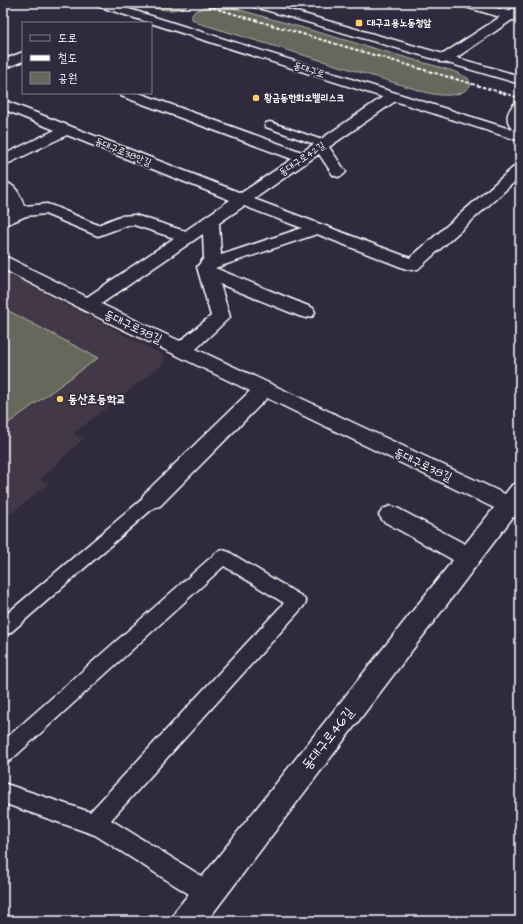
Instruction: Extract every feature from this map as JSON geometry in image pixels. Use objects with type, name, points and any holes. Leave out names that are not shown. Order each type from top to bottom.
[{"type":"street","name":"동대구로","points":[[98,3],[195,32],[392,97],[520,137]]},
{"type":"street","points":[[252,3],[520,80]]},
{"type":"street","points":[[463,3],[517,15]]},
{"type":"street","points":[[445,59],[517,15]]},
{"type":"street","points":[[3,65],[22,56]]},
{"type":"street","points":[[129,94],[304,158]]},
{"type":"street","name":"동대구로42길","points":[[88,305],[392,97]]},
{"type":"street","name":"동대구로38안길","points":[[3,104],[243,200]]},
{"type":"street","points":[[520,106],[515,112],[513,118],[516,125],[520,129]]},
{"type":"street","points":[[3,161],[66,130]]},
{"type":"street","points":[[322,145],[338,172]]},
{"type":"street","points":[[243,200],[412,265],[520,169]]},
{"type":"street","points":[[3,186],[12,192],[18,213]]},
{"type":"street","points":[[3,221],[22,211],[47,209],[98,231],[104,230],[126,220],[135,220],[188,237]]},
{"type":"street","points":[[182,350],[221,317],[208,269],[213,258],[211,221]]},
{"type":"street","points":[[208,269],[317,229]]},
{"type":"street","name":"동대구로38길","points":[[3,262],[88,305],[264,389],[511,502]]},
{"type":"street","points":[[208,269],[306,312]]},
{"type":"street","points":[[152,500],[264,389]]},
{"type":"street","name":"동대구로46길","points":[[187,921],[511,502]]},
{"type":"street","points":[[391,515],[469,556]]},
{"type":"lane","points":[[270,124],[322,145]]},
{"type":"lane","points":[[3,628],[152,500]]},
{"type":"lane","points":[[3,754],[223,557],[297,602],[93,824]]},
{"type":"lane","points":[[3,793],[101,826],[208,894]]},
{"type":"shaded area","name":"동산초등학교","points":[[3,271],[163,355],[163,364],[73,434],[83,439],[40,480],[49,483],[3,520]]},
{"type":"green space","points":[[136,3],[191,3],[178,9],[164,10]]},
{"type":"green space","points":[[219,6],[230,7],[453,71],[468,78],[471,84],[468,89],[458,94],[439,95],[428,93],[198,23],[192,19],[192,15],[195,11],[202,8]]},
{"type":"green space","points":[[3,308],[98,358],[3,427]]},
{"type":"railway","points":[[197,3],[520,98]]},
{"type":"place","name":"대구고용노동청앞","points":[[359,23]]},
{"type":"place","name":"황금동한화오벨리스크","points":[[256,98]]},
{"type":"place","name":"동산초등학교","points":[[60,399]]}]
